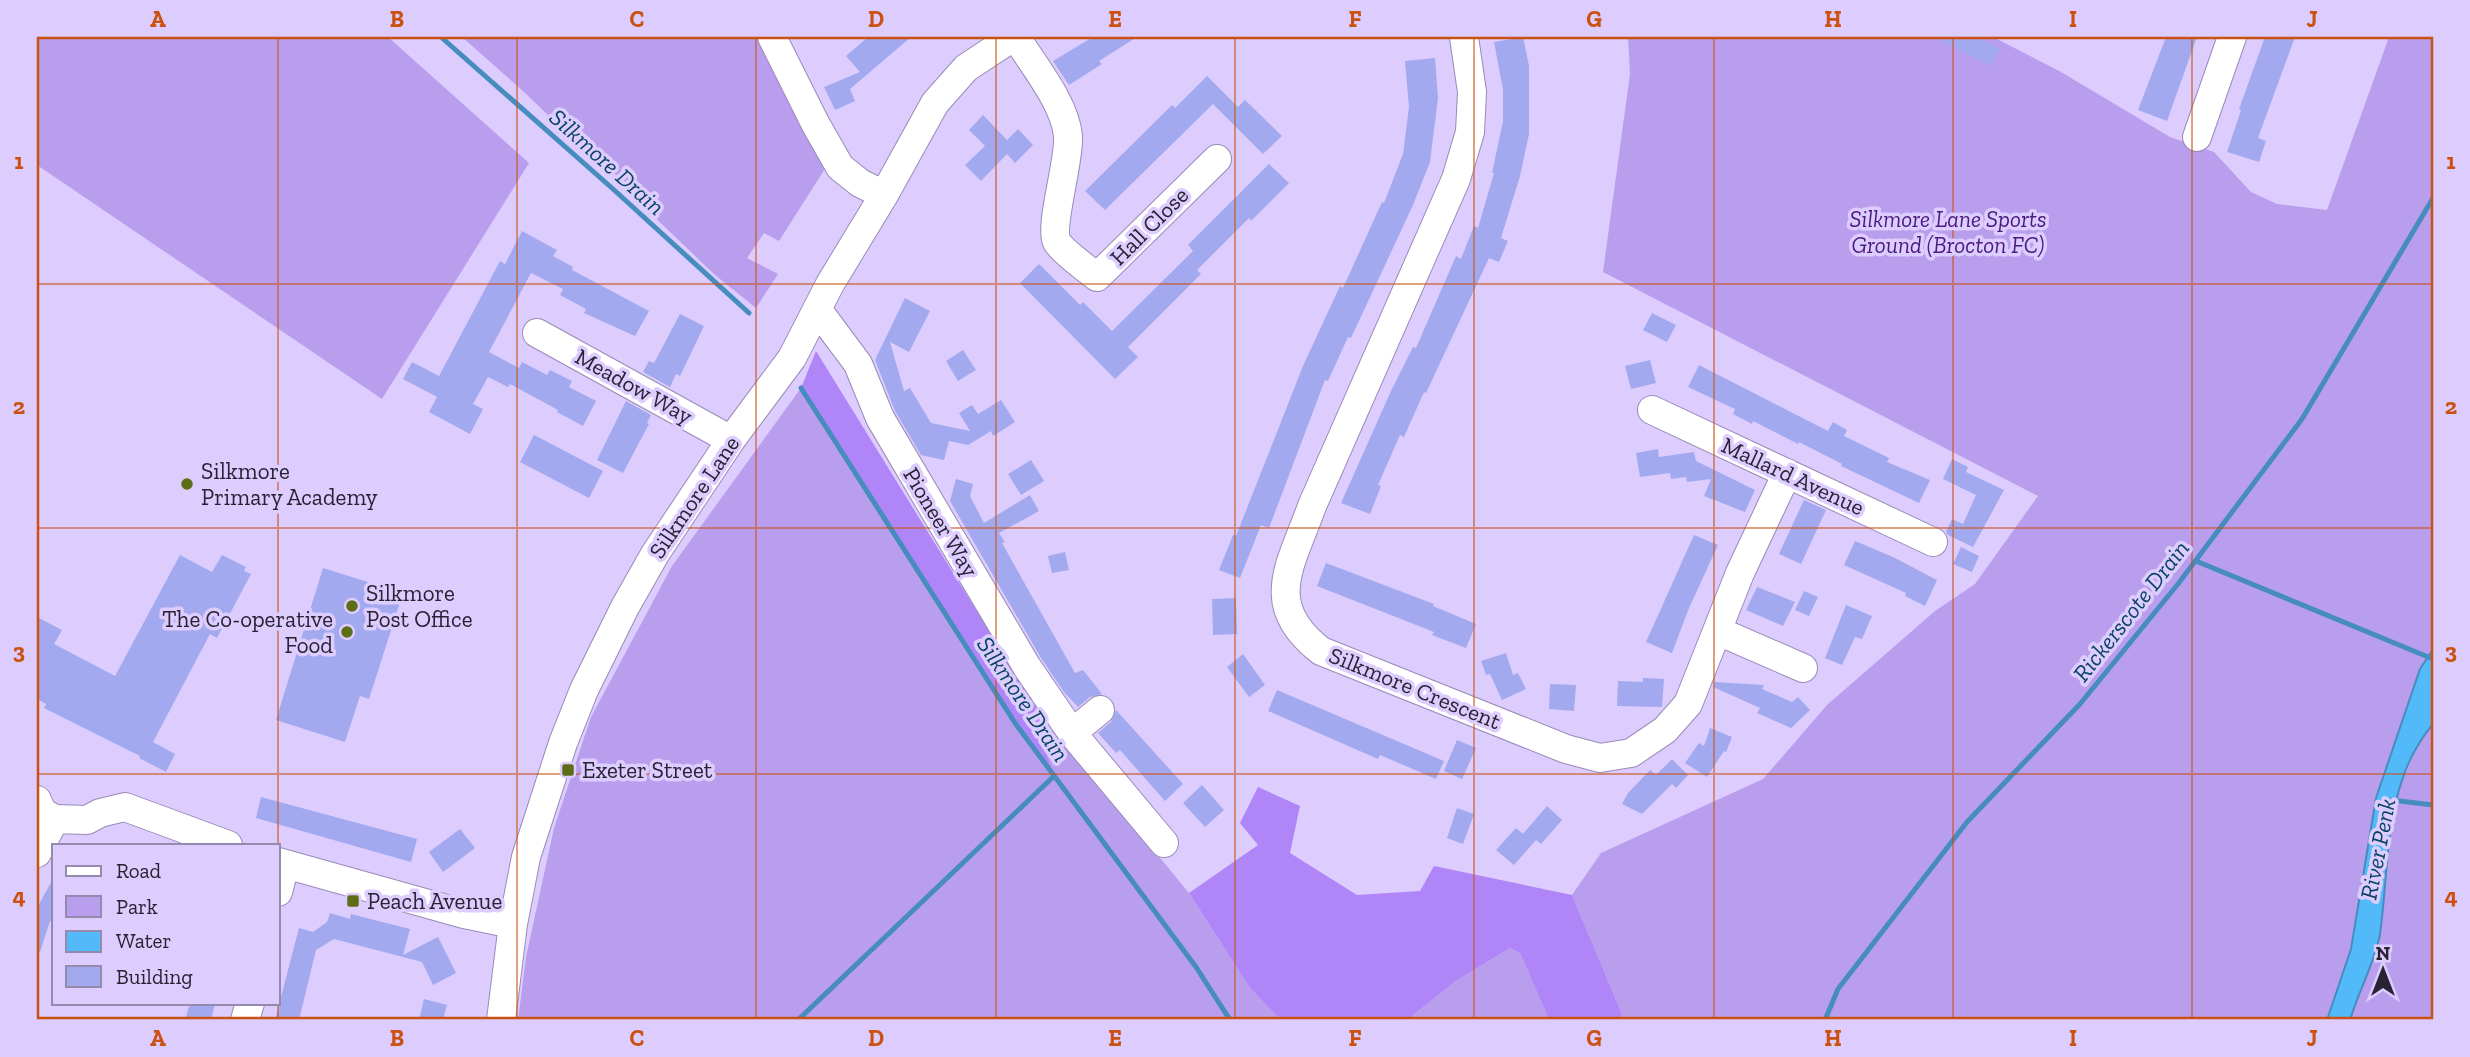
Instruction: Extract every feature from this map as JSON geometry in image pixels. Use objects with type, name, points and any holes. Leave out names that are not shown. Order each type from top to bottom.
[{"type":"street","points":[[772,37],[840,167],[860,183],[884,195]]},
{"type":"street","name":"Silkmore Lane","points":[[500,1020],[513,924],[526,857],[563,743],[584,690],[625,607],[655,554],[731,439],[792,358],[817,309],[935,103],[966,68],[1014,37]]},
{"type":"street","name":"Hall Close","points":[[1014,37],[1062,112],[1068,136],[1067,166],[1054,230],[1057,242],[1097,278],[1217,159]]},
{"type":"street","name":"Silkmore Crescent","points":[[1464,37],[1472,92],[1469,132],[1456,179],[1312,506],[1284,588],[1288,612],[1301,636],[1321,651],[1566,749],[1600,758],[1631,753],[1665,730],[1688,705],[1741,573],[1787,473]]},
{"type":"street","points":[[2197,137],[2232,37]]},
{"type":"street","name":"Pioneer Way","points":[[817,309],[858,364],[880,418],[1027,667],[1072,733],[1164,843]]},
{"type":"street","name":"Meadow Way","points":[[537,332],[731,439]]},
{"type":"street","name":"Mallard Avenue","points":[[1652,410],[1933,542]]},
{"type":"street","points":[[1718,631],[1803,668]]},
{"type":"street","points":[[1072,733],[1100,710]]},
{"type":"street","points":[[37,853],[46,809],[87,820],[100,813],[125,807],[226,844]]},
{"type":"street","points":[[282,863],[464,914],[513,924]]},
{"type":"green space","points":[[37,37],[388,37],[529,163],[382,399],[37,165]]},
{"type":"green space","points":[[462,37],[764,37],[828,164],[779,241],[764,233],[747,258],[778,274],[756,308],[715,275],[524,92]]},
{"type":"green space","name":"Silkmore Lane Sports Ground (Brocton FC)","points":[[1628,37],[1993,37],[2061,72],[2170,137],[2214,152],[2251,192],[2277,204],[2327,210],[2389,37],[2433,37],[2433,649],[2420,669],[2376,798],[2351,949],[2327,1020],[1619,1020],[1622,1014],[1572,895],[1601,853],[1763,779],[1827,705],[1935,611],[1975,584],[2038,496],[1603,272],[1630,74]]},
{"type":"green space","points":[[801,388],[1015,723],[1052,774],[1036,707],[1189,893],[1250,988],[1281,1020],[518,1020],[526,957],[554,828],[591,717],[672,566]]},
{"type":"green space","points":[[2433,724],[2433,1020],[2350,1020],[2399,788],[2422,737]]},
{"type":"green space","points":[[1510,948],[1520,953],[1549,1020],[1407,1020],[1456,981]]},
{"type":"shaded area","points":[[816,351],[1036,707],[1053,777],[1015,723],[801,388]]},
{"type":"shaded area","points":[[1258,787],[1300,806],[1290,853],[1357,895],[1420,891],[1434,866],[1572,895],[1622,1014],[1619,1020],[1549,1020],[1520,953],[1510,948],[1456,981],[1407,1020],[1281,1020],[1250,988],[1189,893],[1258,845],[1240,823]]},
{"type":"water","name":"River Penk","points":[[2433,649],[2433,724],[2417,747],[2397,798],[2378,944],[2350,1020],[2327,1020],[2351,949],[2376,798],[2420,669]]},
{"type":"building","points":[[868,37],[911,37],[850,89],[855,101],[835,110],[824,87],[860,72],[846,56]]},
{"type":"building","points":[[1093,37],[1137,37],[1099,61],[1102,64],[1069,85],[1053,61]]},
{"type":"building","points":[[1523,37],[1529,66],[1529,134],[1520,176],[1501,238],[1508,241],[1499,262],[1489,258],[1404,437],[1400,435],[1378,485],[1381,486],[1370,514],[1341,503],[1391,391],[1413,347],[1416,348],[1456,256],[1461,259],[1474,226],[1478,228],[1494,173],[1503,121],[1503,90],[1494,42]]},
{"type":"building","points":[[1935,37],[1976,37],[2000,49],[1990,66]]},
{"type":"building","points":[[2166,37],[2197,37],[2167,121],[2138,110]]},
{"type":"building","points":[[2265,37],[2295,37],[2258,138],[2266,141],[2259,162],[2227,152]]},
{"type":"building","points":[[1435,58],[1438,98],[1430,162],[1413,205],[1351,338],[1348,337],[1328,381],[1325,380],[1269,528],[1261,525],[1240,578],[1219,570],[1233,535],[1236,536],[1303,366],[1340,286],[1343,288],[1382,202],[1384,203],[1403,154],[1409,107],[1405,61]]},
{"type":"building","points":[[1207,76],[1238,107],[1245,100],[1282,136],[1263,154],[1213,104],[1105,210],[1085,191],[1172,105],[1175,108]]},
{"type":"building","points":[[983,115],[1007,140],[1018,129],[1033,145],[1015,163],[1007,154],[981,181],[965,165],[985,146],[969,130]]},
{"type":"building","points":[[1269,164],[1289,183],[1197,270],[1201,274],[1128,347],[1138,357],[1115,379],[1020,283],[1039,264],[1080,305],[1083,302],[1112,331],[1193,251],[1188,245]]},
{"type":"building","points":[[522,231],[557,250],[553,256],[573,267],[572,270],[649,311],[635,336],[584,313],[586,309],[560,295],[563,289],[531,273],[489,352],[519,368],[522,362],[547,375],[550,370],[572,381],[569,387],[596,401],[583,426],[510,384],[508,387],[488,377],[473,404],[483,409],[470,434],[429,412],[437,397],[403,379],[412,362],[439,376],[500,261],[505,264]]},
{"type":"building","points":[[905,298],[930,311],[909,352],[890,342],[904,391],[910,388],[931,423],[970,431],[959,413],[972,405],[978,414],[1001,400],[1015,422],[993,436],[991,431],[968,445],[949,441],[944,460],[921,455],[895,411],[875,360]]},
{"type":"building","points":[[1652,313],[1676,325],[1667,342],[1643,330]]},
{"type":"building","points":[[680,314],[704,326],[680,376],[676,374],[670,387],[643,372],[649,361],[654,363]]},
{"type":"building","points":[[963,350],[976,370],[958,381],[946,361]]},
{"type":"building","points":[[1650,360],[1656,383],[1631,389],[1625,366]]},
{"type":"building","points":[[1699,365],[1828,431],[1833,422],[1847,430],[1844,436],[1889,458],[1887,462],[1930,480],[1919,503],[1841,466],[1842,464],[1799,442],[1798,444],[1753,421],[1752,424],[1733,414],[1735,409],[1688,387]]},
{"type":"building","points":[[626,401],[651,415],[647,423],[649,424],[623,473],[597,460]]},
{"type":"building","points":[[534,435],[603,471],[589,498],[520,462]]},
{"type":"building","points":[[1658,449],[1659,457],[1694,452],[1696,461],[1755,490],[1745,512],[1704,496],[1711,479],[1687,482],[1686,477],[1671,479],[1670,473],[1640,477],[1636,453]]},
{"type":"building","points":[[1952,459],[1968,467],[1966,472],[2004,490],[1973,547],[1946,532],[1952,519],[1963,524],[1976,495],[1943,479]]},
{"type":"building","points":[[1031,460],[1044,481],[1021,495],[1008,474]]},
{"type":"building","points":[[956,479],[973,484],[970,496],[984,523],[1030,495],[1039,511],[999,533],[1005,542],[1002,543],[1075,673],[1083,670],[1102,694],[1090,697],[1078,707],[1064,692],[1041,658],[950,501]]},
{"type":"building","points":[[1804,500],[1826,510],[1801,564],[1779,554]]},
{"type":"building","points":[[1694,535],[1718,545],[1672,653],[1646,642]]},
{"type":"building","points":[[1855,541],[1937,580],[1925,606],[1905,596],[1906,593],[1844,565]]},
{"type":"building","points":[[1961,547],[1979,556],[1972,572],[1953,564]]},
{"type":"building","points":[[1065,552],[1069,570],[1052,573],[1048,556]]},
{"type":"building","points":[[180,555],[212,572],[222,555],[246,567],[244,571],[251,574],[217,638],[210,634],[153,742],[175,754],[166,772],[44,708],[46,704],[37,699],[37,617],[62,630],[54,644],[115,676]]},
{"type":"building","points":[[1326,563],[1434,604],[1433,606],[1476,624],[1466,648],[1432,635],[1434,632],[1317,586]]},
{"type":"building","name":"The Co-operative Food","points":[[323,568],[403,593],[369,699],[360,696],[345,742],[276,720]]},
{"type":"building","points":[[1757,587],[1795,602],[1783,626],[1746,610]]},
{"type":"building","points":[[1804,591],[1818,597],[1809,616],[1795,610]]},
{"type":"building","points":[[1236,598],[1237,634],[1213,635],[1212,599]]},
{"type":"building","points":[[1846,605],[1872,616],[1862,639],[1855,637],[1842,665],[1825,658]]},
{"type":"building","points":[[1506,653],[1513,675],[1518,673],[1526,689],[1502,700],[1490,674],[1486,675],[1481,661]]},
{"type":"building","points":[[1243,654],[1265,685],[1249,697],[1227,667]]},
{"type":"building","points":[[1643,678],[1664,679],[1662,707],[1617,706],[1618,681],[1643,682]]},
{"type":"building","points":[[1715,682],[1764,685],[1762,689],[1792,702],[1798,697],[1810,710],[1791,728],[1757,713],[1760,708],[1713,687]]},
{"type":"building","points":[[1550,684],[1576,685],[1574,711],[1549,709]]},
{"type":"building","points":[[1277,690],[1444,761],[1436,779],[1380,755],[1378,759],[1268,711]]},
{"type":"building","points":[[1116,710],[1183,784],[1165,801],[1120,750],[1116,753],[1098,733],[1111,722]]},
{"type":"building","points":[[1710,728],[1732,737],[1726,752],[1724,751],[1707,777],[1685,763],[1699,743],[1704,746]]},
{"type":"building","points":[[1457,740],[1476,748],[1462,779],[1444,771]]},
{"type":"building","points":[[1672,759],[1688,775],[1676,788],[1672,784],[1642,814],[1622,804],[1628,793],[1650,770],[1656,775]]},
{"type":"building","points":[[1202,785],[1224,810],[1205,827],[1183,803]]},
{"type":"building","points":[[261,797],[417,839],[411,862],[256,818]]},
{"type":"building","points":[[1547,806],[1562,820],[1541,844],[1536,840],[1514,865],[1496,850],[1516,828],[1523,834]]},
{"type":"building","points":[[1457,808],[1474,814],[1463,844],[1447,838]]},
{"type":"building","points":[[460,829],[475,848],[443,872],[429,852]]},
{"type":"building","points":[[52,881],[52,922],[50,921],[40,952],[37,952],[37,908]]},
{"type":"building","points":[[330,913],[350,919],[351,914],[410,929],[403,955],[438,937],[456,973],[433,985],[422,962],[334,939],[316,950],[299,1020],[275,1020],[299,928],[313,932],[327,922]]},
{"type":"building","points":[[424,999],[447,1005],[443,1020],[419,1020]]},
{"type":"building","points":[[190,1004],[215,1004],[211,1020],[185,1020]]},
{"type":"waterway","name":"Silkmore Drain","points":[[441,37],[749,313]]},
{"type":"waterway","name":"Rickerscote Drain","points":[[1825,1020],[1838,989],[1967,822],[2080,704],[2178,584],[2302,419],[2433,198]]},
{"type":"waterway","name":"Silkmore Drain","points":[[801,388],[1015,723],[1196,967],[1230,1020]]},
{"type":"waterway","points":[[2196,561],[2433,659]]},
{"type":"waterway","points":[[798,1020],[1053,777]]},
{"type":"waterway","name":"River Penk","points":[[2391,800],[2433,805]]},
{"type":"place","name":"Silkmore Primary Academy","points":[[187,484]]},
{"type":"place","name":"Silkmore Post Office","points":[[352,606]]},
{"type":"place","name":"The Co-operative Food","points":[[347,632]]},
{"type":"place","name":"Exeter Street","points":[[568,770]]},
{"type":"place","name":"Peach Avenue","points":[[353,901]]}]
